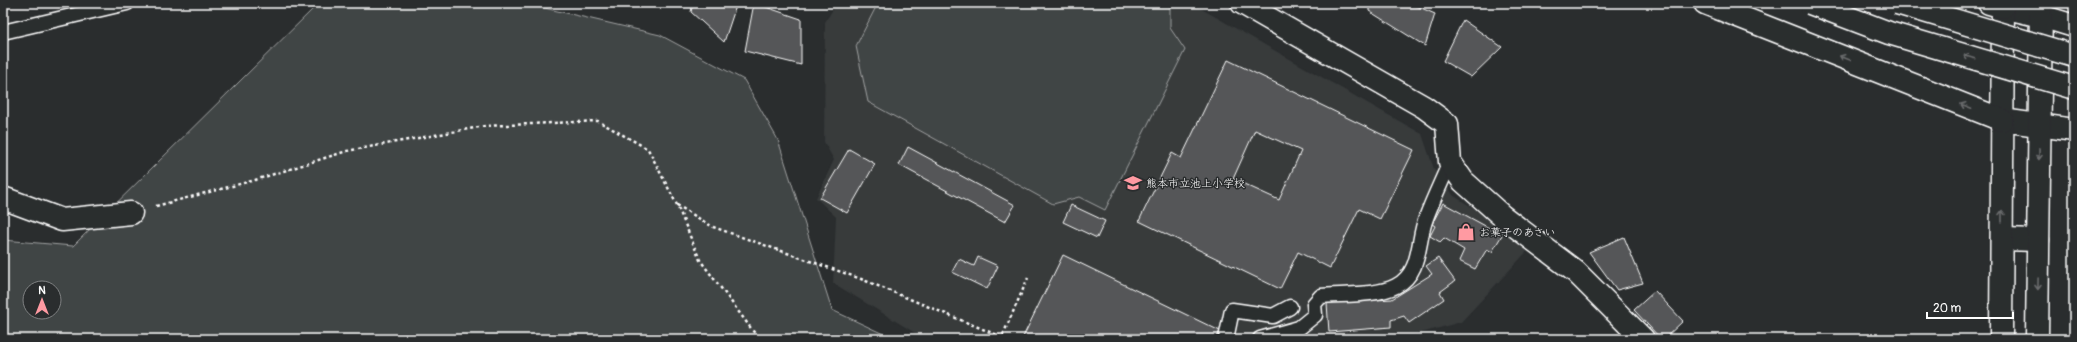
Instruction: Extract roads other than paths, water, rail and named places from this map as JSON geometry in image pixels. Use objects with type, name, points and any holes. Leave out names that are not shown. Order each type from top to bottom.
[{"type":"main road","points":[[1242,3],[1424,108],[1447,124],[1450,162],[1463,181],[1502,216],[1576,272],[1643,339]]},
{"type":"main road","points":[[1705,3],[2002,120],[2074,130]]},
{"type":"main road","points":[[1810,3],[1889,33],[2074,88]]},
{"type":"main road","points":[[1897,3],[2074,56]]},
{"type":"main road","points":[[2001,339],[2002,120],[1998,4],[2041,10],[2074,26]]},
{"type":"main road","points":[[2037,339],[2041,10]]},
{"type":"main road","points":[[3,198],[62,220],[131,213]]},
{"type":"main road","points":[[2002,239],[2038,240]]},
{"type":"lane","points":[[3,32],[127,3]]},
{"type":"lane","points":[[1260,339],[1299,328],[1315,315],[1314,304],[1320,296],[1381,291],[1397,286],[1412,271],[1418,256],[1425,219],[1450,162]]},
{"type":"lane","points":[[1226,339],[1232,310],[1273,316],[1290,307]]},
{"type":"place","name":"熊本市立池上小学校","points":[[1133,183]]},
{"type":"place","name":"お菓子のあさい","points":[[1466,232]]}]
